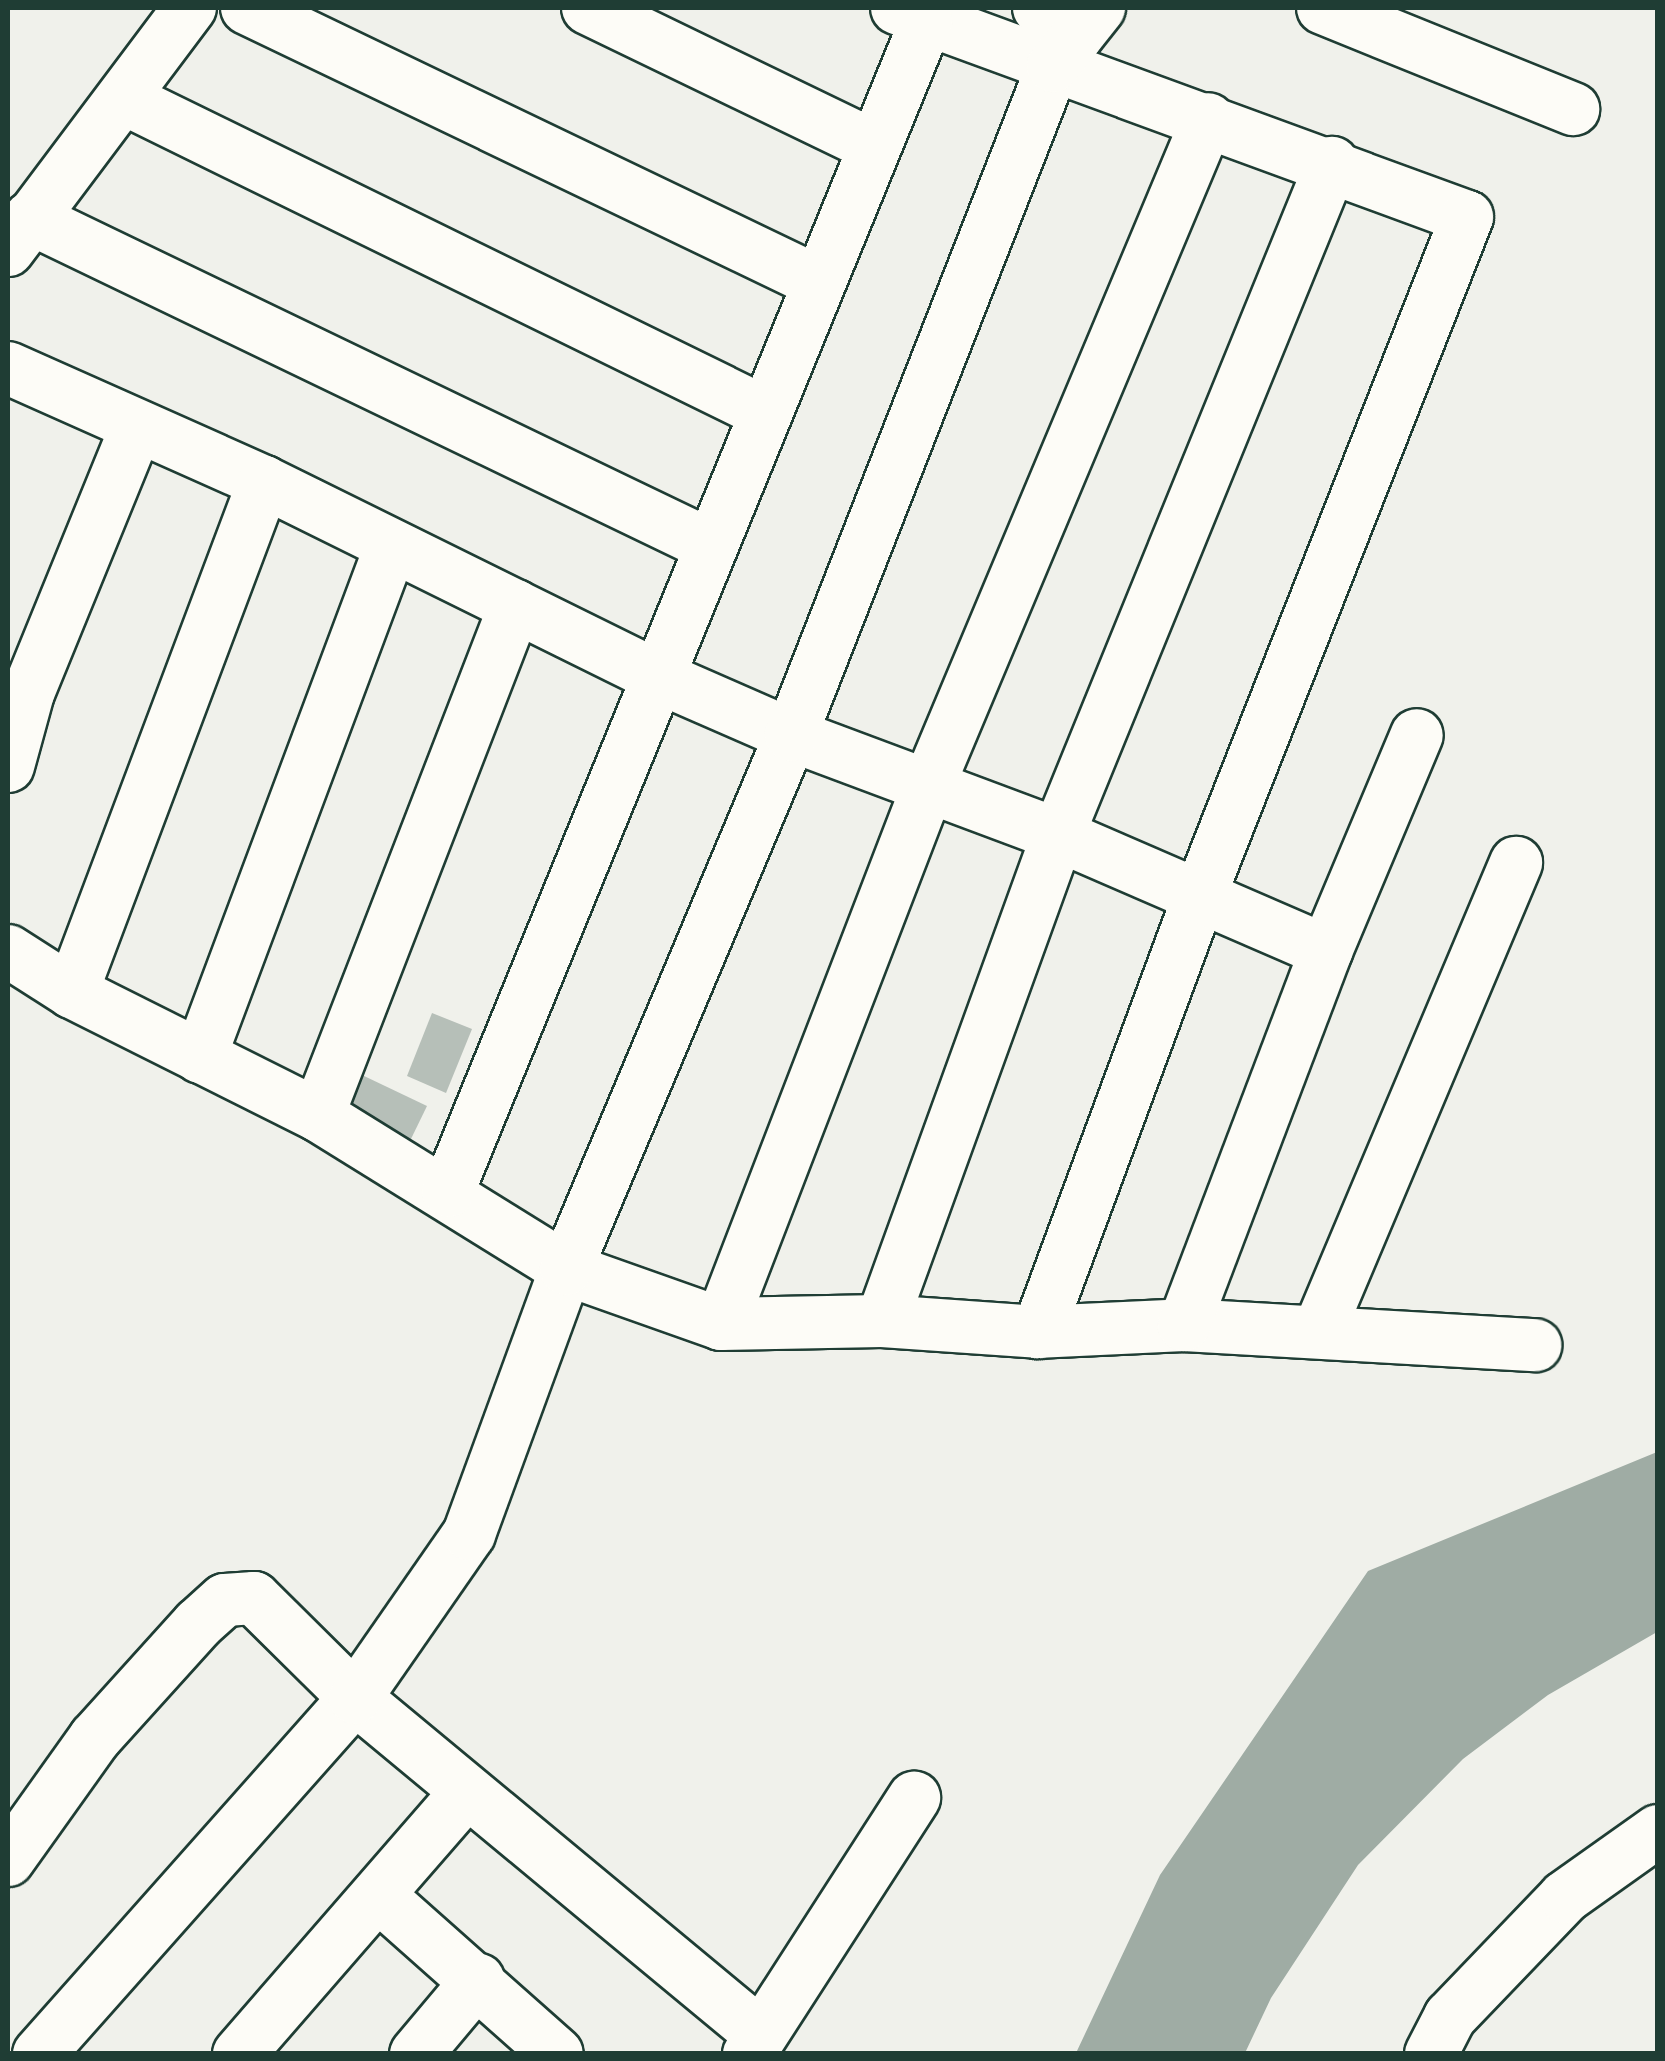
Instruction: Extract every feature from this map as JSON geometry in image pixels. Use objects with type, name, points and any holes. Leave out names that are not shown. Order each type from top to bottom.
[{"type":"street","points":[[190,8],[19,234],[707,544]]},
{"type":"street","points":[[247,8],[816,280]]},
{"type":"street","points":[[588,8],[871,145]]},
{"type":"street","points":[[1323,8],[1573,109]]},
{"type":"street","points":[[448,1191],[662,679],[707,544],[766,413],[871,145],[912,14],[1067,29],[1208,118],[1467,217],[1198,900],[1038,1332]]},
{"type":"street","points":[[39,2054],[355,1698],[469,1534],[566,1269],[791,735],[1067,29]]},
{"type":"street","points":[[124,98],[766,413]]},
{"type":"street","points":[[721,1324],[929,784],[1208,118]]},
{"type":"street","points":[[882,1321],[1058,835],[1332,163]]},
{"type":"street","points":[[8,368],[136,429],[264,482],[390,549],[662,679],[791,735],[1058,835],[1198,900],[1326,952]]},
{"type":"street","points":[[8,766],[18,677],[136,429]]},
{"type":"street","points":[[72,992],[264,482]]},
{"type":"street","points":[[200,1057],[390,549]]},
{"type":"street","points":[[318,1115],[515,606]]},
{"type":"street","points":[[1184,1324],[1326,952],[1418,735]]},
{"type":"street","points":[[1320,1328],[1516,863]]},
{"type":"street","points":[[8,951],[72,992],[318,1115],[448,1191],[566,1269],[721,1324],[882,1321],[1038,1332],[1184,1324],[1320,1328],[1535,1345]]},
{"type":"street","points":[[8,1860],[95,1738],[225,1600],[254,1598],[355,1698],[755,2044],[914,1798]]},
{"type":"street","points":[[239,2054],[467,1792]]},
{"type":"street","points":[[1431,2054],[1450,2017],[1565,1897],[1658,1831]]},
{"type":"street","points":[[378,1895],[557,2054]]},
{"type":"street","points":[[416,2054],[478,1980]]},
{"type":"shaded area","points":[[1657,1452],[1657,1632],[1548,1695],[1463,1759],[1358,1865],[1271,1998],[1245,2053],[1076,2053],[1160,1875],[1368,1571]]},
{"type":"building","points":[[432,1013],[472,1029],[446,1093],[407,1076]]},
{"type":"building","points":[[362,1075],[427,1106],[410,1141],[346,1111]]}]
